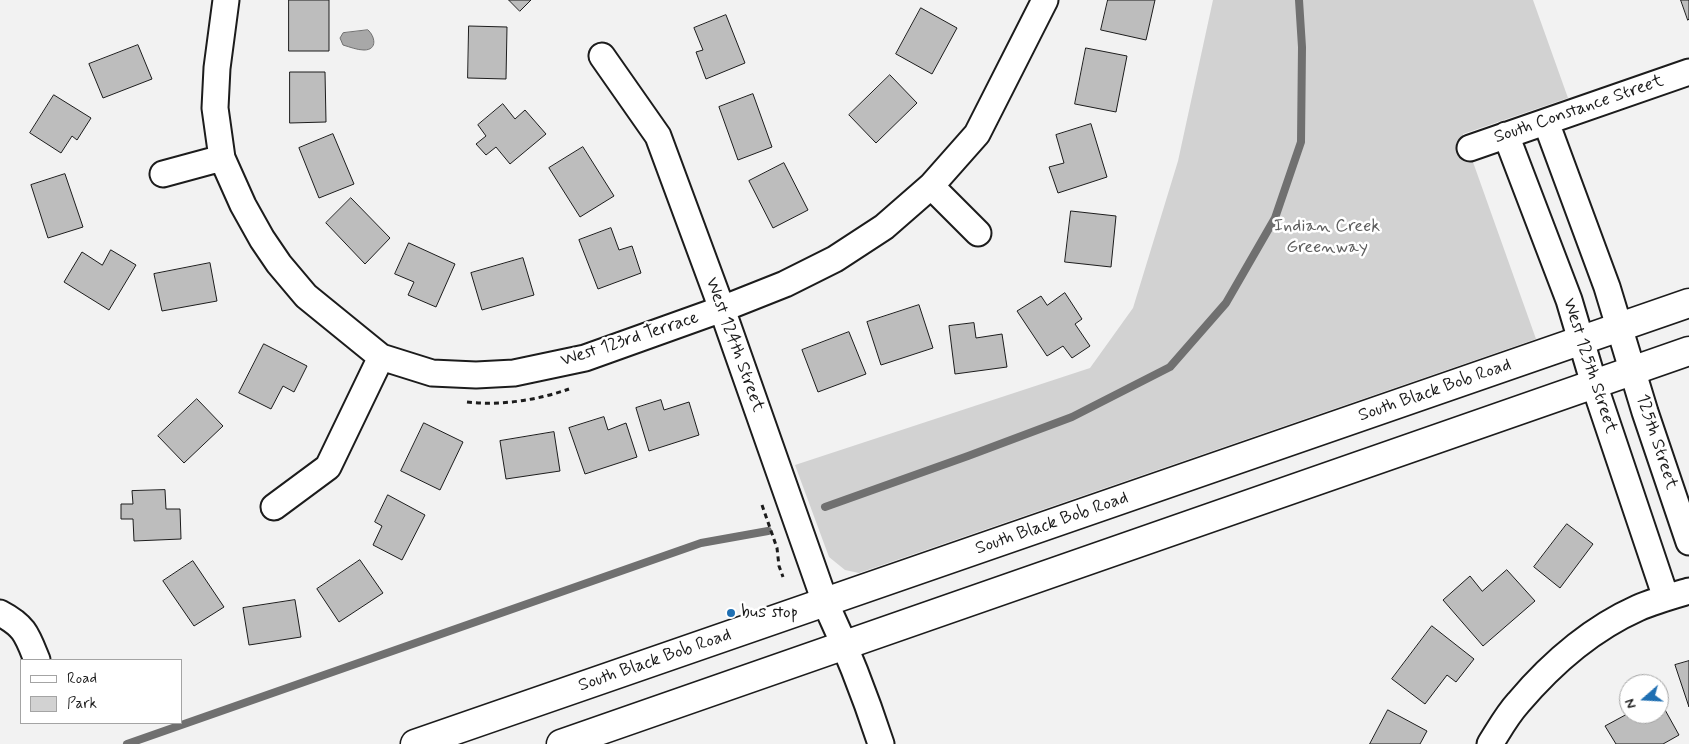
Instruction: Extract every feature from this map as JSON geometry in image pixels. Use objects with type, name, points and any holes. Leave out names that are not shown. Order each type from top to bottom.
[{"type":"main road","name":"South Black Bob Road","points":[[415,744],[1689,303]]},
{"type":"main road","points":[[561,744],[1689,351]]},
{"type":"street","name":"West 123rd Terrace","points":[[226,0],[217,68],[215,108],[222,158],[243,205],[262,239],[279,264],[306,296],[381,357],[432,373],[476,375],[514,373],[585,358],[722,309],[785,284],[835,259],[884,227],[931,186],[977,134],[1045,0]]},
{"type":"street","name":"West 124th Street","points":[[602,56],[658,136],[722,309],[825,602],[846,645],[881,744]]},
{"type":"street","name":"South Constance Street","points":[[1470,148],[1689,72]]},
{"type":"street","points":[[1546,122],[1606,287],[1633,371]]},
{"type":"street","name":"West 125th Street","points":[[1506,135],[1569,300],[1594,384],[1678,595]]},
{"type":"street","points":[[163,174],[222,158]]},
{"type":"street","points":[[931,186],[978,233]]},
{"type":"street","points":[[274,507],[328,467],[381,357]]},
{"type":"street","name":"125th Street","points":[[1633,371],[1689,542]]},
{"type":"street","points":[[1490,744],[1523,697],[1548,670],[1586,638],[1610,622],[1638,608],[1678,595]]},
{"type":"street","points":[[0,613],[14,620],[25,631],[36,659]]},
{"type":"path","points":[[458,401],[474,403],[549,396],[577,386]]},
{"type":"path","points":[[761,503],[777,548],[779,566],[783,577]]},
{"type":"green space","name":"Indian Creek Greenway","points":[[1213,0],[1533,0],[1568,98],[1463,134],[1536,339],[859,573],[845,570],[829,557],[795,465],[1090,368],[1133,308],[1178,161]]},
{"type":"shaded area","points":[[368,30],[374,39],[372,48],[361,50],[343,45],[340,38],[343,33]]},
{"type":"building","points":[[289,0],[329,0],[329,51],[289,51]]},
{"type":"building","points":[[509,0],[531,0],[520,11]]},
{"type":"building","points":[[1108,0],[1155,0],[1146,40],[1101,30]]},
{"type":"building","points":[[1681,0],[1689,0],[1688,20]]},
{"type":"building","points":[[921,8],[957,28],[932,74],[896,54]]},
{"type":"building","points":[[726,15],[745,63],[706,79],[696,52],[703,50],[694,28]]},
{"type":"building","points":[[469,26],[507,27],[506,79],[468,78]]},
{"type":"building","points":[[138,45],[152,79],[103,98],[89,64]]},
{"type":"building","points":[[1086,48],[1127,56],[1116,112],[1075,104]]},
{"type":"building","points":[[290,72],[325,72],[326,122],[290,123]]},
{"type":"building","points":[[890,75],[917,103],[876,143],[849,115]]},
{"type":"building","points":[[753,94],[772,147],[738,160],[719,107]]},
{"type":"building","points":[[54,95],[91,118],[77,140],[72,136],[61,153],[30,133]]},
{"type":"building","points":[[503,104],[515,119],[525,110],[546,134],[510,164],[496,147],[486,155],[476,144],[486,136],[478,125]]},
{"type":"building","points":[[1091,124],[1107,177],[1058,193],[1049,167],[1064,163],[1056,135]]},
{"type":"building","points":[[333,134],[354,184],[319,198],[299,148]]},
{"type":"building","points":[[583,147],[614,196],[580,217],[549,168]]},
{"type":"building","points":[[784,163],[808,210],[773,228],[749,181]]},
{"type":"building","points":[[65,174],[83,227],[48,238],[31,185]]},
{"type":"building","points":[[351,198],[390,238],[365,264],[326,223]]},
{"type":"building","points":[[1071,211],[1116,216],[1111,267],[1065,262]]},
{"type":"building","points":[[611,228],[619,250],[632,246],[641,273],[598,289],[579,240]]},
{"type":"building","points":[[409,243],[455,264],[436,307],[408,295],[414,282],[395,274]]},
{"type":"building","points":[[111,250],[136,265],[109,310],[64,282],[82,252],[102,265]]},
{"type":"building","points":[[523,258],[534,295],[482,310],[471,273]]},
{"type":"building","points":[[210,263],[217,301],[162,311],[154,274]]},
{"type":"building","points":[[1065,293],[1082,319],[1075,324],[1090,346],[1072,358],[1063,346],[1047,356],[1017,311],[1041,296],[1047,305]]},
{"type":"building","points":[[919,305],[933,348],[881,365],[867,322]]},
{"type":"building","points":[[974,323],[976,338],[1002,334],[1007,367],[955,374],[949,326]]},
{"type":"building","points":[[849,332],[866,374],[818,392],[802,350]]},
{"type":"building","points":[[264,344],[307,366],[294,392],[283,386],[271,409],[239,393]]},
{"type":"building","points":[[197,399],[223,426],[184,463],[158,436]]},
{"type":"building","points":[[661,400],[664,410],[689,402],[699,435],[649,451],[636,408]]},
{"type":"building","points":[[604,417],[608,430],[626,423],[637,457],[585,474],[569,428]]},
{"type":"building","points":[[424,423],[463,442],[440,490],[401,471]]},
{"type":"building","points":[[554,432],[560,471],[506,479],[500,441]]},
{"type":"building","points":[[165,490],[166,509],[180,509],[181,539],[134,541],[133,519],[121,519],[121,504],[133,504],[132,491]]},
{"type":"building","points":[[388,495],[425,515],[402,560],[373,545],[382,526],[375,522]]},
{"type":"building","points":[[1567,524],[1593,544],[1560,588],[1534,567]]},
{"type":"building","points":[[360,560],[383,593],[339,622],[317,589]]},
{"type":"building","points":[[193,561],[224,607],[194,626],[163,581]]},
{"type":"building","points":[[1507,570],[1535,601],[1483,646],[1443,600],[1470,576],[1482,591]]},
{"type":"building","points":[[295,600],[301,637],[249,645],[243,608]]},
{"type":"building","points":[[1432,626],[1474,659],[1456,682],[1447,675],[1425,704],[1392,679]]},
{"type":"building","points":[[1689,661],[1689,707],[1675,665]]},
{"type":"building","points":[[1388,710],[1427,731],[1420,744],[1370,744]]},
{"type":"building","points":[[1669,717],[1679,735],[1663,744],[1616,744],[1605,726],[1619,718],[1619,724],[1669,724]]},
{"type":"waterway","points":[[825,507],[1072,417],[1170,367],[1226,303],[1275,218],[1301,142],[1302,47],[1299,0]]},
{"type":"waterway","points":[[127,744],[701,543],[768,531]]},
{"type":"place","name":"bus stop","points":[[731,613]]}]
